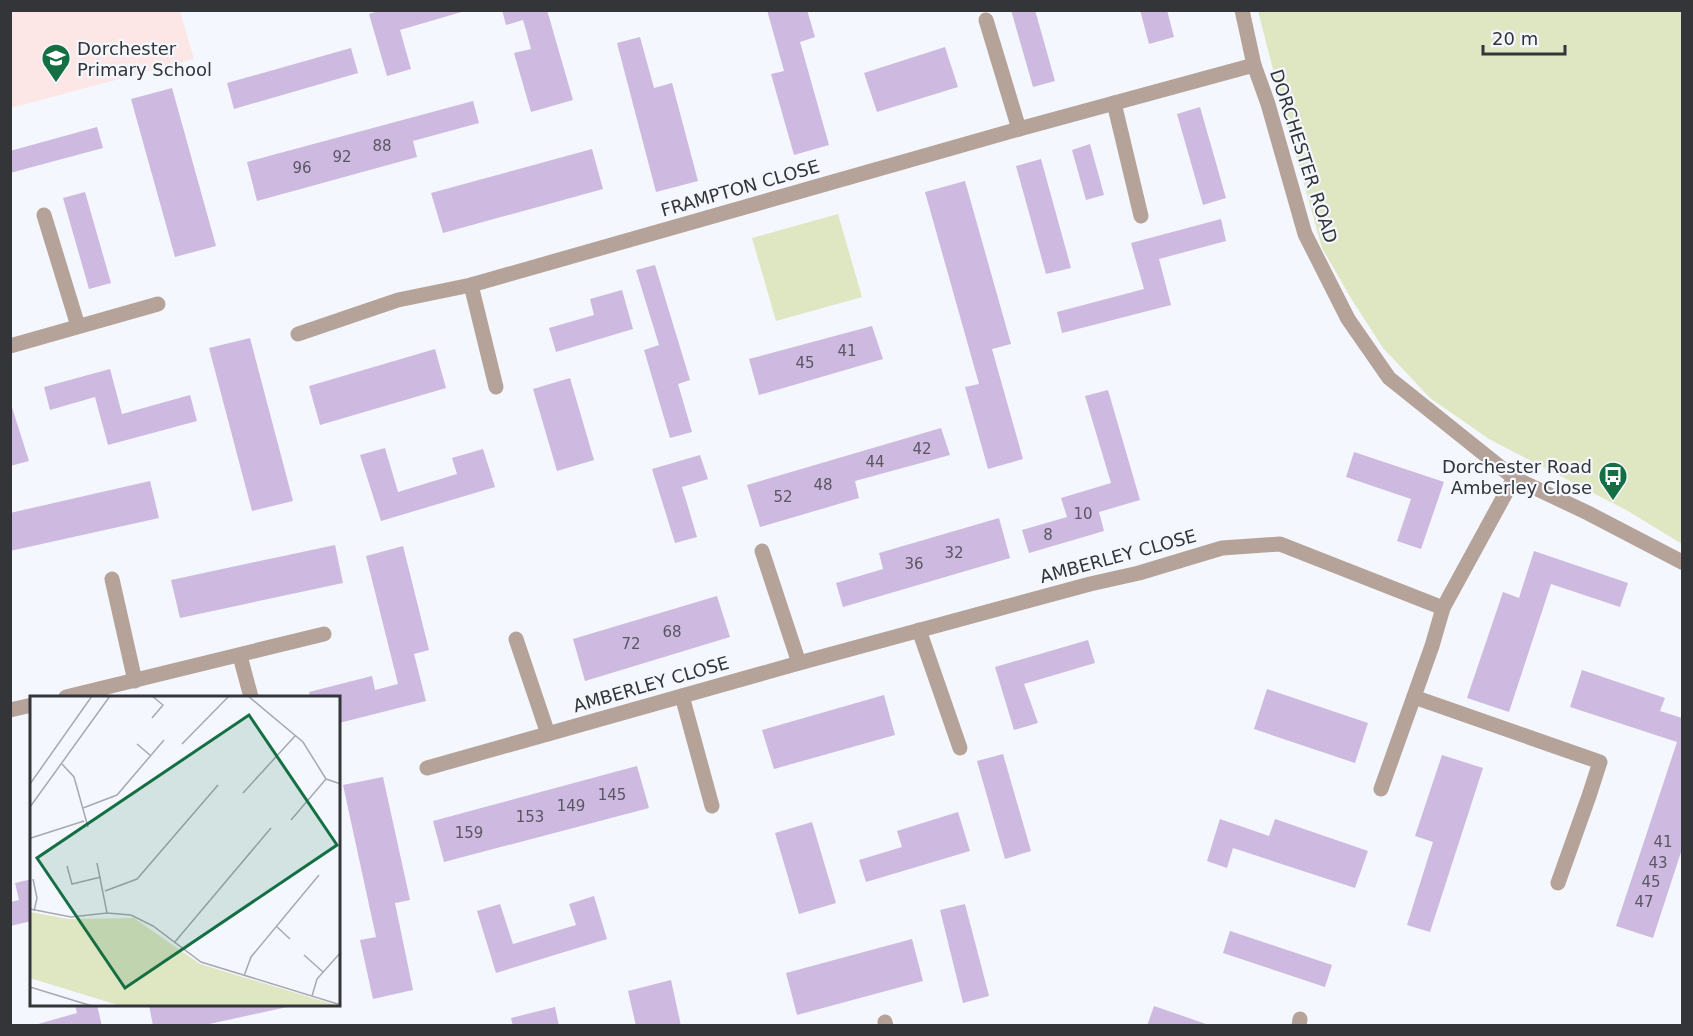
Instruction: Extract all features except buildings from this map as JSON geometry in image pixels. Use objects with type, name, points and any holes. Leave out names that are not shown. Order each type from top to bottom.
[{"type":"street","name":"DORCHESTER ROAD","points":[[1242,10],[1254,65],[1268,104],[1305,234],[1348,319],[1389,378],[1514,478],[1683,562]]},
{"type":"street","points":[[986,21],[1019,129]]},
{"type":"street","name":"FRAMPTON CLOSE","points":[[298,334],[398,300],[471,285],[1019,129],[1254,65]]},
{"type":"street","points":[[1114,103],[1141,216]]},
{"type":"street","points":[[45,215],[78,326]]},
{"type":"street","points":[[471,285],[496,387]]},
{"type":"street","points":[[10,346],[158,304]]},
{"type":"street","points":[[1381,789],[1432,646],[1443,608],[1514,478]]},
{"type":"street","name":"AMBERLEY CLOSE","points":[[427,768],[799,663],[1090,584],[1139,573],[1222,548],[1280,544],[1443,608]]},
{"type":"street","points":[[762,551],[799,663]]},
{"type":"street","points":[[112,579],[135,681]]},
{"type":"street","points":[[919,630],[960,748]]},
{"type":"street","points":[[70,696],[324,634]]},
{"type":"street","points":[[516,639],[548,734]]},
{"type":"street","points":[[240,656],[251,696]]},
{"type":"street","points":[[682,696],[712,806]]},
{"type":"street","points":[[1414,697],[1600,762],[1558,883]]},
{"type":"street","points":[[10,710],[30,705]]},
{"type":"shaded area","name":"Dorchester Primary School","points":[[11,10],[180,11],[194,59],[11,108]]},
{"type":"green space","points":[[1258,11],[1682,11],[1682,544],[1628,511],[1489,439],[1430,398],[1383,348],[1322,248]]},
{"type":"green space","points":[[838,214],[862,297],[776,321],[752,238]]},
{"type":"place","name":"Dorchester Primary School","points":[[56,84]]},
{"type":"place","name":"Dorchester Road Amberley Close","points":[[1613,502]]}]
